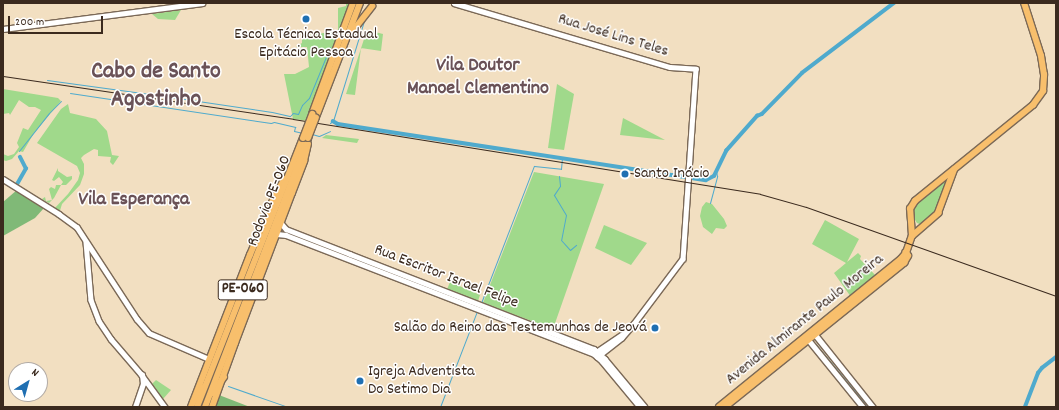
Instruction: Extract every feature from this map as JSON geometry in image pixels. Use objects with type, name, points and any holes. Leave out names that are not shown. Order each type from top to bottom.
[{"type":"highway","name":"PE-060","points":[[314,116],[353,3]]},
{"type":"highway","name":"Rodovia PE-060","points":[[204,407],[250,300],[314,116],[360,3]]},
{"type":"highway","points":[[347,38],[372,6]]},
{"type":"highway","name":"Rodovia PE-060","points":[[197,407],[238,295],[289,172],[306,138]]},
{"type":"highway","points":[[192,404],[209,376]]},
{"type":"highway","points":[[208,399],[224,377]]},
{"type":"main road","name":"Avenida Almirante Paulo Moreira","points":[[719,407],[814,333],[898,262],[906,253],[912,236],[910,209],[915,201],[1033,105],[1043,91],[1044,67],[1024,3]]},
{"type":"main road","name":"PE-060","points":[[212,407],[224,377],[250,300],[277,234],[304,161],[306,138]]},
{"type":"main road","points":[[912,236],[939,211],[954,170]]},
{"type":"main road","points":[[912,221],[923,227]]},
{"type":"main road","points":[[238,295],[250,300]]},
{"type":"main road","name":"PE-060","points":[[192,404],[209,359],[238,295]]},
{"type":"main road","name":"Avenida Almirante Paulo Moreira","points":[[726,407],[807,338]]},
{"type":"street","points":[[3,29],[202,3]]},
{"type":"street","name":"Rua José Lins Teles","points":[[454,3],[670,67],[696,69],[683,259],[634,324],[625,334],[598,354]]},
{"type":"street","points":[[3,179],[77,227],[137,319],[146,330],[155,337],[209,359]]},
{"type":"street","name":"Rua Escritor Israel Felipe","points":[[281,223],[286,229],[481,307],[557,333],[598,354]]},
{"type":"street","name":"Rua Escritor Israel Felipe","points":[[277,234],[286,235],[476,305]]},
{"type":"street","points":[[86,242],[91,300],[99,321],[111,339],[150,384],[165,407]]},
{"type":"street","points":[[87,257],[90,254],[96,257]]},
{"type":"street","points":[[814,333],[873,407]]},
{"type":"street","points":[[807,338],[863,407]]},
{"type":"street","points":[[598,354],[644,407]]},
{"type":"street","points":[[134,407],[143,382],[141,374]]},
{"type":"street","points":[[141,389],[150,384]]},
{"type":"street","points":[[635,398],[640,407]]},
{"type":"green space","points":[[346,3],[354,3],[310,121],[293,119],[284,74],[295,74],[309,67],[307,47],[296,47],[302,43],[302,36],[338,31],[338,8],[346,6]]},
{"type":"green space","points":[[181,10],[175,20],[158,19],[152,14]]},
{"type":"green space","points":[[367,30],[383,34],[381,51],[361,48]]},
{"type":"green space","points":[[361,48],[355,95],[346,94]]},
{"type":"green space","points":[[557,84],[574,94],[564,150],[548,148]]},
{"type":"green space","points":[[3,89],[58,98],[61,101],[34,133],[23,152],[19,151],[12,159],[6,161],[3,160],[3,154],[8,156],[14,154],[19,147],[17,143],[23,128],[28,130],[41,110],[35,107],[29,107],[19,100],[10,115],[9,113],[3,114]]},
{"type":"green space","points":[[68,104],[70,113],[96,119],[107,131],[112,155],[119,156],[113,165],[110,162],[111,157],[98,156],[98,150],[94,149],[84,155],[81,158],[84,164],[84,174],[80,185],[62,204],[59,214],[53,210],[68,194],[78,180],[80,173],[77,166],[37,143],[61,109]]},
{"type":"green space","points":[[623,118],[665,140],[620,135]]},
{"type":"green space","points":[[326,135],[359,139],[357,143],[322,138]]},
{"type":"green space","points":[[58,168],[58,171],[67,177],[72,176],[72,179],[66,185],[61,185],[63,182],[59,177],[54,181],[52,180]]},
{"type":"green space","points":[[534,172],[604,184],[553,329],[483,303]]},
{"type":"green space","points":[[949,177],[940,208],[922,225],[917,223],[913,217],[912,209],[917,202]]},
{"type":"green space","points":[[56,185],[61,185],[54,198],[52,200],[49,189],[51,187],[55,189]]},
{"type":"green space","points":[[17,190],[44,208],[35,218],[3,236],[3,202]]},
{"type":"green space","points":[[45,197],[46,201],[52,200],[49,203],[42,199]]},
{"type":"green space","points":[[706,202],[712,204],[724,219],[727,226],[724,229],[716,228],[712,234],[703,227],[700,216],[702,207]]},
{"type":"green space","points":[[825,220],[859,239],[847,262],[858,253],[861,256],[860,259],[876,276],[851,297],[834,273],[846,263],[812,244]]},
{"type":"green space","points":[[604,225],[647,243],[631,265],[595,248]]},
{"type":"green space","points":[[450,282],[480,295],[477,304],[446,292]]},
{"type":"green space","points":[[241,298],[244,298],[202,407],[199,407]]},
{"type":"green space","points":[[156,380],[171,390],[163,399],[152,384]]},
{"type":"green space","points":[[219,395],[250,407],[214,407]]},
{"type":"waterway","points":[[333,121],[338,124],[706,180],[714,176],[726,151],[757,116],[762,114],[802,73],[894,3]]},
{"type":"waterway","points":[[330,123],[333,121],[364,21]]},
{"type":"waterway","points":[[47,80],[164,96],[290,116],[293,113],[298,114],[302,105],[309,98],[330,47]]},
{"type":"waterway","points":[[70,93],[271,123],[274,122],[295,127],[294,131],[303,133]]},
{"type":"waterway","points":[[19,151],[49,113],[61,101]]},
{"type":"waterway","points":[[312,134],[319,136],[330,131]]},
{"type":"waterway","points":[[16,186],[26,169],[20,157]]},
{"type":"waterway","points":[[481,303],[534,166],[561,169],[562,157]]},
{"type":"waterway","points":[[710,203],[717,176],[716,171]]},
{"type":"waterway","points":[[559,176],[560,186],[554,195],[566,215],[561,240],[570,250],[576,245]]},
{"type":"waterway","points":[[440,407],[477,311]]},
{"type":"waterway","points":[[815,343],[868,407]]},
{"type":"waterway","points":[[1025,407],[1038,373],[1056,357]]},
{"type":"waterway","points":[[228,386],[288,407]]},
{"type":"tram line","points":[[3,76],[293,119],[760,194],[806,207],[1056,296]]},
{"type":"place","name":"Escola Técnica Estadual Epitácio Pessoa","points":[[306,19]]},
{"type":"place","name":"Santo Inácio","points":[[625,174]]},
{"type":"place","name":"Salão do Reino das Testemunhas de Jeová","points":[[655,328]]},
{"type":"place","name":"Igreja Adventista Do Setimo Dia","points":[[360,381]]},
{"type":"district","name":"Vila Doutor Manoel Clementino","points":[[478,78]]},
{"type":"district","name":"Cabo de Santo Agostinho","points":[[156,87]]},
{"type":"district","name":"Vila Esperança","points":[[134,200]]}]
